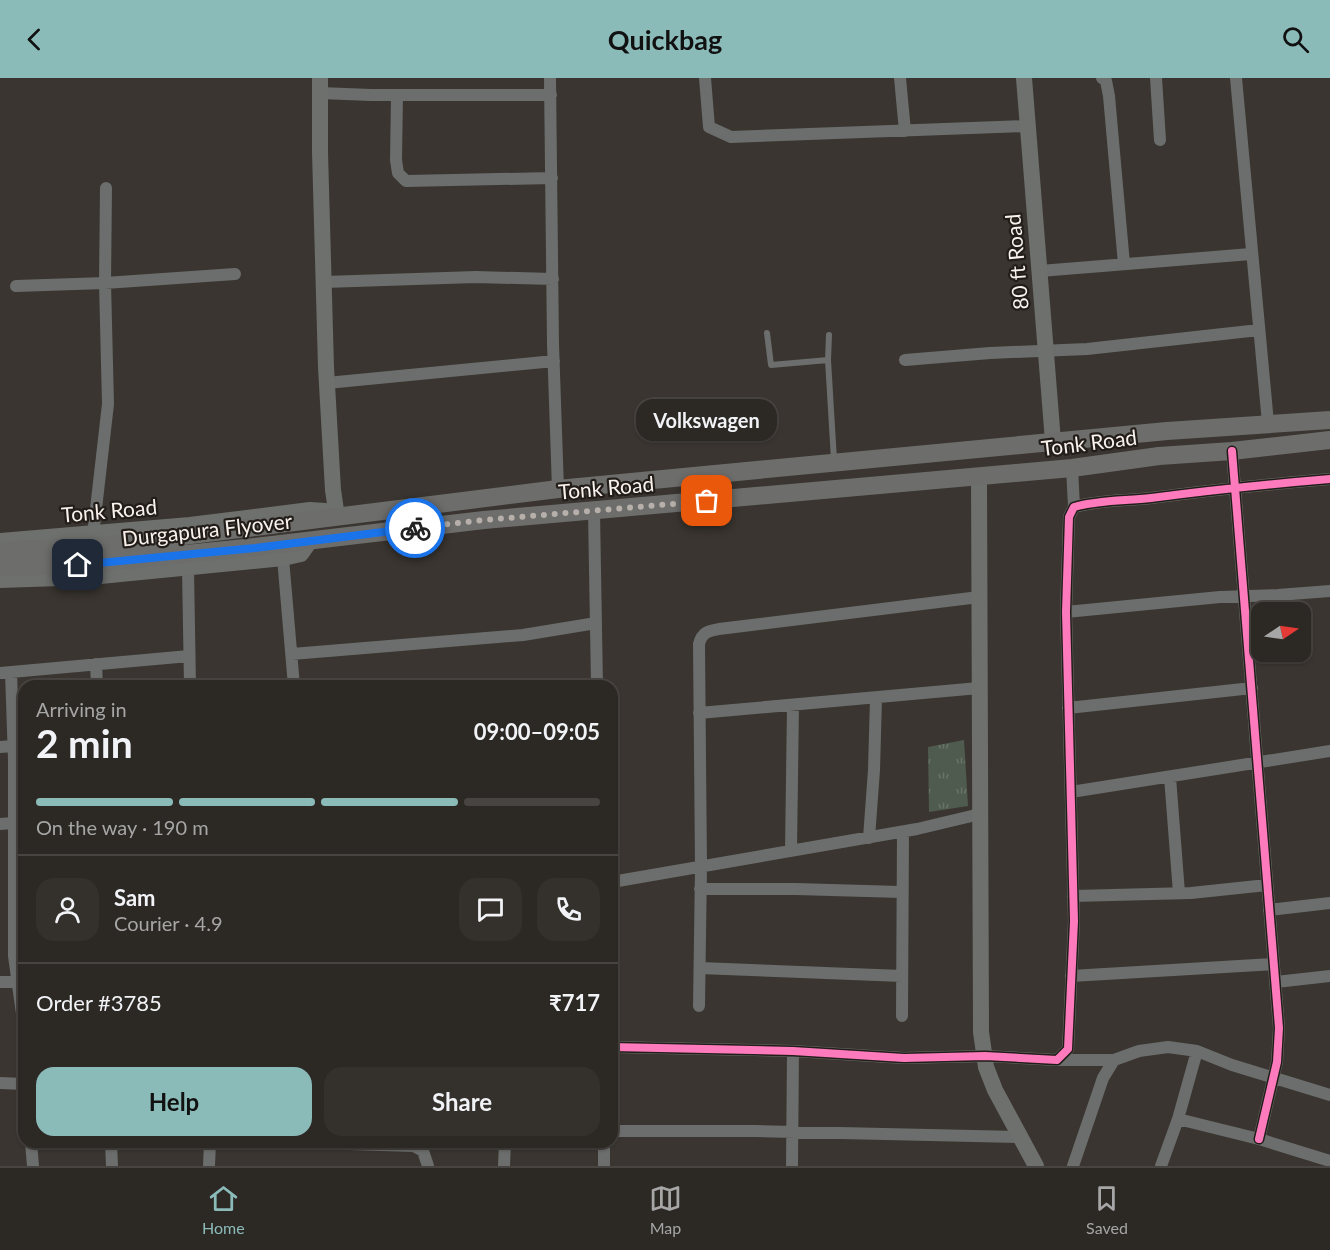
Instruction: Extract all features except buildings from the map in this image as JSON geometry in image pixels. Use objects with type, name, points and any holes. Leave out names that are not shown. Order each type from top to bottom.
[{"type":"main road","name":"Tonk Road","points":[[337,517],[558,489],[1053,441],[1330,420]]},
{"type":"main road","name":"Tonk Road","points":[[303,542],[484,520],[1072,468],[1159,456],[1232,451],[1330,440]]},
{"type":"main road","name":"Durgapura Flyover","points":[[0,551],[119,544],[337,517]]},
{"type":"main road","name":"Durgapura Flyover","points":[[0,567],[78,565],[303,542]]},
{"type":"street","points":[[550,78],[558,489]]},
{"type":"street","points":[[705,78],[709,128],[731,137],[1028,126]]},
{"type":"street","points":[[900,78],[905,131]]},
{"type":"street","name":"80 ft Road","points":[[1024,78],[1053,441]]},
{"type":"street","points":[[1102,78],[1106,81],[1109,96],[1124,264]]},
{"type":"street","points":[[1156,78],[1160,140]]},
{"type":"street","points":[[1236,78],[1268,423]]},
{"type":"street","points":[[337,517],[333,489],[327,383],[320,86],[397,95],[551,95]]},
{"type":"street","points":[[397,95],[396,160],[398,173],[406,181],[552,178]]},
{"type":"street","points":[[93,535],[108,404],[105,283],[106,188]]},
{"type":"street","points":[[1040,271],[1251,254]]},
{"type":"street","points":[[16,286],[105,283],[235,274]]},
{"type":"street","points":[[324,282],[476,277],[553,279]]},
{"type":"street","points":[[905,360],[990,352],[1087,348],[1259,330]]},
{"type":"street","points":[[327,383],[554,361]]},
{"type":"street","points":[[1232,451],[1279,1028],[1277,1062],[1259,1139]]},
{"type":"street","points":[[1057,1060],[1068,1049],[1071,976],[1073,896],[1066,612],[1069,518],[1074,507],[1072,468]]},
{"type":"street","points":[[980,476],[981,1032],[986,1067],[995,1090],[1036,1166]]},
{"type":"street","points":[[1074,507],[1094,502],[1330,479]]},
{"type":"street","name":"Tonk Road","points":[[0,541],[93,535],[310,510],[325,511],[337,517]]},
{"type":"street","points":[[594,511],[597,680]]},
{"type":"street","name":"Tonk Road","points":[[0,580],[60,579],[283,558],[302,554],[303,542]]},
{"type":"street","points":[[283,558],[294,680]]},
{"type":"street","points":[[188,568],[190,680]]},
{"type":"street","points":[[1066,612],[1243,596],[1330,591]]},
{"type":"street","points":[[699,1006],[701,867],[699,644],[701,637],[707,632],[979,597]]},
{"type":"street","points":[[292,654],[500,637],[596,623]]},
{"type":"street","points":[[18,936],[13,823],[14,746],[5,673],[189,656]]},
{"type":"street","points":[[96,664],[97,680]]},
{"type":"street","points":[[699,713],[979,688]]},
{"type":"street","points":[[1068,708],[1252,688]]},
{"type":"street","points":[[870,838],[876,698]]},
{"type":"street","points":[[791,851],[793,705]]},
{"type":"street","points":[[0,747],[14,746]]},
{"type":"street","points":[[1071,792],[1330,751]]},
{"type":"street","points":[[1170,777],[1179,893]]},
{"type":"street","points":[[618,881],[903,832],[980,814]]},
{"type":"street","points":[[0,824],[13,823]]},
{"type":"street","points":[[902,1016],[903,832]]},
{"type":"street","points":[[1073,896],[1179,893],[1267,885]]},
{"type":"street","points":[[700,889],[901,892]]},
{"type":"street","points":[[1269,910],[1330,903]]},
{"type":"street","points":[[1071,976],[1274,964]]},
{"type":"street","points":[[700,968],[902,976]]},
{"type":"street","points":[[18,970],[18,989]]},
{"type":"street","points":[[1276,982],[1330,976]]},
{"type":"street","points":[[0,982],[17,982]]},
{"type":"street","points":[[618,1047],[793,1051],[904,1058],[984,1056],[1114,1060],[1138,1051],[1168,1047],[1197,1051],[1232,1065],[1330,1095]]},
{"type":"street","points":[[792,1166],[793,1051]]},
{"type":"street","points":[[1161,1166],[1178,1119],[1197,1051]]},
{"type":"street","points":[[1073,1166],[1104,1078],[1114,1060]]},
{"type":"street","points":[[0,1083],[18,1084]]},
{"type":"street","points":[[1178,1119],[1259,1139],[1330,1161]]},
{"type":"street","points":[[618,1131],[1021,1137]]},
{"type":"street","points":[[32,1148],[33,1166]]},
{"type":"street","points":[[111,1148],[112,1166]]},
{"type":"street","points":[[209,1166],[210,1148]]},
{"type":"street","points":[[418,1148],[423,1150],[428,1166]]},
{"type":"street","points":[[504,1166],[505,1148]]},
{"type":"street","points":[[604,1148],[604,1166]]},
{"type":"lane","points":[[767,333],[771,365],[828,360]]},
{"type":"lane","points":[[829,335],[828,360],[835,462]]},
{"type":"green space","points":[[964,740],[968,806],[929,812],[928,747]]},
{"type":"cycle path","points":[[1232,451],[1279,1028],[1277,1062],[1259,1139]]},
{"type":"cycle path","points":[[618,1047],[793,1051],[904,1058],[985,1056],[1057,1060],[1068,1049],[1074,921],[1066,612],[1069,517],[1074,507],[1093,503],[1330,479]]},
{"type":"way so far","points":[[415,528],[707,501]]},
{"type":"place","name":"Volkswagen","points":[[707,501]]},
{"type":"route","points":[[78,565],[255,548],[415,528]]}]
